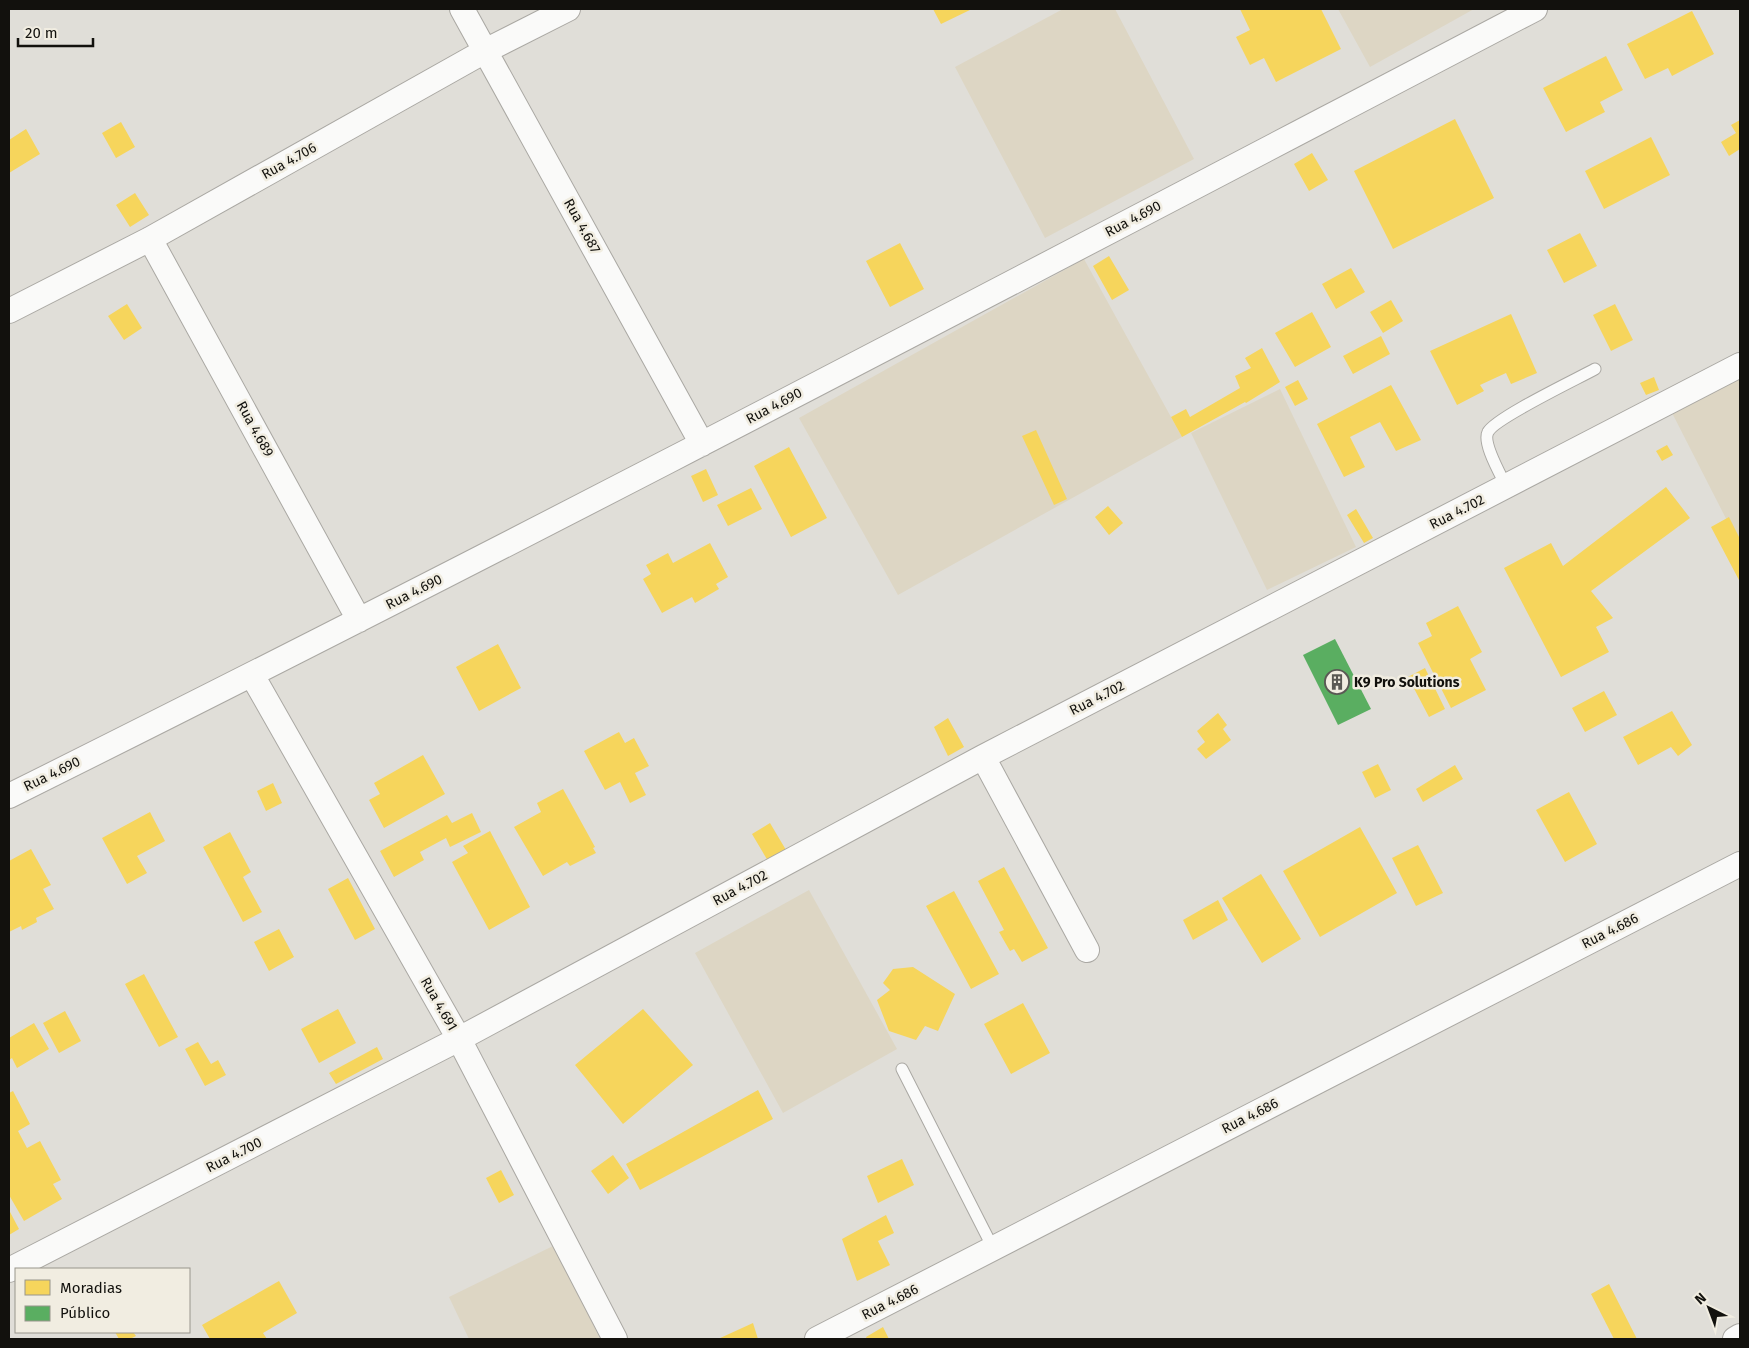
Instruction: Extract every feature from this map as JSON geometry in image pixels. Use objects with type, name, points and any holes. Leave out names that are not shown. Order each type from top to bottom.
[{"type":"street","name":"Rua 4.687","points":[[462,9],[702,444]]},
{"type":"street","name":"Rua 4.706","points":[[9,311],[150,239],[485,51],[568,9]]},
{"type":"street","name":"Rua 4.690","points":[[9,796],[252,675],[702,444],[1535,9]]},
{"type":"street","name":"Rua 4.689","points":[[150,239],[360,620]]},
{"type":"street","name":"Rua 4.702","points":[[459,1039],[983,757],[1740,365]]},
{"type":"street","name":"Rua 4.691","points":[[252,675],[459,1039],[615,1339]]},
{"type":"street","points":[[983,757],[1087,950]]},
{"type":"street","name":"Rua 4.686","points":[[817,1339],[1740,864]]},
{"type":"street","name":"Rua 4.700","points":[[9,1270],[459,1039]]},
{"type":"street","points":[[1734,1339],[1740,1336]]},
{"type":"lane","points":[[1506,486],[1486,443],[1488,432],[1501,419],[1595,369]]},
{"type":"lane","points":[[902,1069],[993,1248]]},
{"type":"shaded area","points":[[1063,9],[1115,9],[1194,159],[1045,238],[955,67]]},
{"type":"shaded area","points":[[1338,9],[1474,9],[1370,67]]},
{"type":"shaded area","points":[[1084,259],[1182,437],[898,595],[799,418]]},
{"type":"shaded area","points":[[1740,367],[1740,546],[1667,403]]},
{"type":"shaded area","points":[[1280,389],[1356,547],[1267,590],[1191,433]]},
{"type":"shaded area","points":[[809,890],[897,1049],[783,1113],[695,953]]},
{"type":"shaded area","points":[[555,1245],[600,1339],[469,1339],[449,1297]]},
{"type":"building: Moradias","points":[[933,9],[972,9],[941,24]]},
{"type":"building: Moradias","points":[[1240,9],[1321,9],[1341,49],[1276,82],[1264,58],[1250,65],[1236,37],[1250,30]]},
{"type":"building: Moradias","points":[[1692,11],[1714,54],[1672,76],[1668,68],[1645,79],[1627,44]]},
{"type":"building: Moradias","points":[[1606,56],[1623,90],[1600,102],[1605,112],[1566,132],[1543,88]]},
{"type":"building: Moradias","points":[[1455,119],[1494,198],[1393,249],[1354,171]]},
{"type":"building: Moradias","points":[[1740,120],[1740,149],[1729,156],[1721,142],[1736,133],[1731,125]]},
{"type":"building: Moradias","points":[[121,122],[135,147],[116,158],[102,133]]},
{"type":"building: Moradias","points":[[26,129],[40,154],[9,173],[9,140]]},
{"type":"building: Moradias","points":[[1651,137],[1670,175],[1604,209],[1585,171]]},
{"type":"building: Moradias","points":[[1312,153],[1328,180],[1309,191],[1294,164]]},
{"type":"building: Moradias","points":[[135,193],[149,215],[130,227],[116,205]]},
{"type":"building: Moradias","points":[[1580,233],[1597,266],[1564,283],[1547,250]]},
{"type":"building: Moradias","points":[[900,243],[924,289],[890,307],[866,261]]},
{"type":"building: Moradias","points":[[1109,256],[1129,290],[1112,300],[1093,266]]},
{"type":"building: Moradias","points":[[1351,268],[1365,292],[1336,309],[1322,284]]},
{"type":"building: Moradias","points":[[1391,300],[1403,321],[1383,333],[1370,312]]},
{"type":"building: Moradias","points":[[127,304],[142,328],[124,340],[108,316]]},
{"type":"building: Moradias","points":[[1615,304],[1633,340],[1611,351],[1593,315]]},
{"type":"building: Moradias","points":[[1312,312],[1331,347],[1295,367],[1275,333]]},
{"type":"building: Moradias","points":[[1511,314],[1537,373],[1511,384],[1506,373],[1480,385],[1484,391],[1457,405],[1430,351]]},
{"type":"building: Moradias","points":[[1381,336],[1390,354],[1353,374],[1343,356]]},
{"type":"building: Moradias","points":[[1262,348],[1280,382],[1246,403],[1182,437],[1171,417],[1186,409],[1190,417],[1240,388],[1235,376],[1251,368],[1245,358]]},
{"type":"building: Moradias","points":[[1654,377],[1659,390],[1646,395],[1640,383]]},
{"type":"building: Moradias","points":[[1298,380],[1308,399],[1295,406],[1285,387]]},
{"type":"building: Moradias","points":[[1391,385],[1421,440],[1396,451],[1380,422],[1350,437],[1365,467],[1344,477],[1317,424]]},
{"type":"building: Moradias","points":[[1036,430],[1067,499],[1054,505],[1022,436]]},
{"type":"building: Moradias","points":[[1667,445],[1673,455],[1662,461],[1656,451]]},
{"type":"building: Moradias","points":[[789,447],[827,518],[791,537],[754,466]]},
{"type":"building: Moradias","points":[[706,469],[718,495],[703,502],[691,476]]},
{"type":"building: Moradias","points":[[1666,487],[1690,518],[1591,591],[1613,618],[1596,627],[1609,652],[1561,677],[1504,568],[1551,543],[1563,566]]},
{"type":"building: Moradias","points":[[751,488],[762,509],[728,526],[717,505]]},
{"type":"building: Moradias","points":[[1108,506],[1123,523],[1109,535],[1095,517]]},
{"type":"building: Moradias","points":[[1356,509],[1373,538],[1364,543],[1347,515]]},
{"type":"building: Moradias","points":[[1729,517],[1740,539],[1740,582],[1711,527]]},
{"type":"building: Moradias","points":[[710,543],[728,577],[716,584],[719,589],[695,603],[692,597],[662,613],[643,579],[651,574],[646,565],[668,553],[673,563]]},
{"type":"building: Moradias","points":[[1458,606],[1482,652],[1470,659],[1486,690],[1451,708],[1418,643],[1432,636],[1426,623]]},
{"type":"building: Moradias","points":[[498,644],[521,688],[479,711],[456,667]]},
{"type":"building: Moradias","points":[[1425,668],[1445,709],[1429,717],[1408,677]]},
{"type":"building: Moradias","points":[[1604,691],[1617,715],[1585,732],[1572,708]]},
{"type":"building: Moradias","points":[[1672,711],[1692,745],[1678,756],[1671,747],[1638,765],[1623,737]]},
{"type":"building: Moradias","points":[[1218,713],[1227,725],[1223,729],[1231,740],[1206,759],[1197,749],[1205,742],[1197,731]]},
{"type":"building: Moradias","points":[[948,718],[964,747],[948,756],[934,727]]},
{"type":"building: Moradias","points":[[619,732],[625,743],[634,738],[649,766],[635,773],[646,795],[630,803],[620,782],[605,790],[584,751]]},
{"type":"building: Moradias","points":[[423,755],[445,794],[384,828],[369,800],[380,794],[374,783]]},
{"type":"building: Moradias","points":[[1378,764],[1391,790],[1375,798],[1362,772]]},
{"type":"building: Moradias","points":[[1455,765],[1463,779],[1423,802],[1416,789]]},
{"type":"building: Moradias","points":[[273,783],[282,803],[266,811],[257,791]]},
{"type":"building: Moradias","points":[[563,789],[595,847],[593,848],[596,853],[570,866],[567,862],[543,876],[514,827],[541,812],[537,803]]},
{"type":"building: Moradias","points":[[1569,792],[1597,844],[1565,862],[1536,810]]},
{"type":"building: Moradias","points":[[150,812],[165,841],[137,856],[147,873],[127,884],[102,838]]},
{"type":"building: Moradias","points":[[472,813],[481,832],[450,847],[446,838],[420,852],[424,860],[394,877],[380,851],[447,815],[452,823]]},
{"type":"building: Moradias","points":[[770,823],[786,850],[768,861],[752,834]]},
{"type":"building: Moradias","points":[[1360,827],[1397,893],[1320,937],[1283,871]]},
{"type":"building: Moradias","points":[[490,831],[530,907],[489,930],[452,862],[468,853],[463,846]]},
{"type":"building: Moradias","points":[[230,832],[251,872],[243,877],[262,912],[243,922],[203,847]]},
{"type":"building: Moradias","points":[[1418,845],[1443,893],[1416,906],[1392,858]]},
{"type":"building: Moradias","points":[[31,849],[51,885],[43,889],[54,909],[36,918],[37,922],[22,930],[21,926],[9,932],[9,861]]},
{"type":"building: Moradias","points":[[1004,867],[1048,948],[1022,962],[1014,949],[1010,951],[999,932],[1004,930],[978,881]]},
{"type":"building: Moradias","points":[[1261,874],[1301,939],[1262,963],[1222,898]]},
{"type":"building: Moradias","points":[[348,878],[375,929],[355,940],[328,889]]},
{"type":"building: Moradias","points":[[954,891],[999,974],[971,989],[926,906]]},
{"type":"building: Moradias","points":[[1218,900],[1228,920],[1193,940],[1183,920]]},
{"type":"building: Moradias","points":[[279,929],[294,957],[269,971],[254,942]]},
{"type":"building: Moradias","points":[[913,967],[955,994],[938,1031],[925,1026],[916,1040],[889,1031],[877,1000],[890,990],[883,983],[893,969]]},
{"type":"building: Moradias","points":[[144,974],[178,1037],[159,1047],[125,984]]},
{"type":"building: Moradias","points":[[1023,1003],[1050,1053],[1011,1074],[984,1024]]},
{"type":"building: Moradias","points":[[338,1009],[356,1043],[319,1063],[301,1029]]},
{"type":"building: Moradias","points":[[643,1009],[693,1065],[623,1124],[575,1065]]},
{"type":"building: Moradias","points":[[65,1011],[81,1041],[59,1053],[43,1023]]},
{"type":"building: Moradias","points":[[34,1023],[49,1049],[17,1068],[12,1058],[9,1060],[9,1038]]},
{"type":"building: Moradias","points":[[198,1042],[211,1064],[218,1060],[226,1075],[205,1086],[185,1049]]},
{"type":"building: Moradias","points":[[377,1047],[383,1059],[336,1084],[329,1073]]},
{"type":"building: Moradias","points":[[758,1090],[773,1119],[640,1190],[626,1164]]},
{"type":"building: Moradias","points":[[13,1091],[30,1124],[18,1131],[27,1148],[40,1141],[61,1180],[53,1184],[62,1199],[24,1221],[9,1195],[9,1093]]},
{"type":"building: Moradias","points":[[613,1155],[629,1178],[608,1194],[591,1171]]},
{"type":"building: Moradias","points":[[902,1159],[914,1185],[878,1203],[867,1176]]},
{"type":"building: Moradias","points":[[501,1170],[514,1195],[499,1203],[486,1178]]},
{"type":"building: Moradias","points":[[9,1210],[19,1229],[9,1235]]},
{"type":"building: Moradias","points":[[886,1215],[894,1233],[878,1241],[890,1265],[857,1281],[842,1239]]},
{"type":"building: Moradias","points":[[279,1281],[297,1313],[263,1333],[267,1339],[210,1339],[202,1325]]},
{"type":"building: Moradias","points":[[1609,1284],[1637,1339],[1614,1339],[1591,1294]]},
{"type":"building: Moradias","points":[[753,1323],[758,1339],[718,1339]]},
{"type":"building: Moradias","points":[[883,1327],[889,1339],[867,1339],[866,1337]]},
{"type":"building: Moradias","points":[[116,1333],[134,1333],[136,1336],[130,1339],[119,1339]]},
{"type":"building: Público","name":"K9 Pro Solutions","points":[[1335,639],[1371,709],[1338,725],[1303,655]]},
{"type":"place","name":"K9 Pro Solutions","points":[[1337,682]]}]
